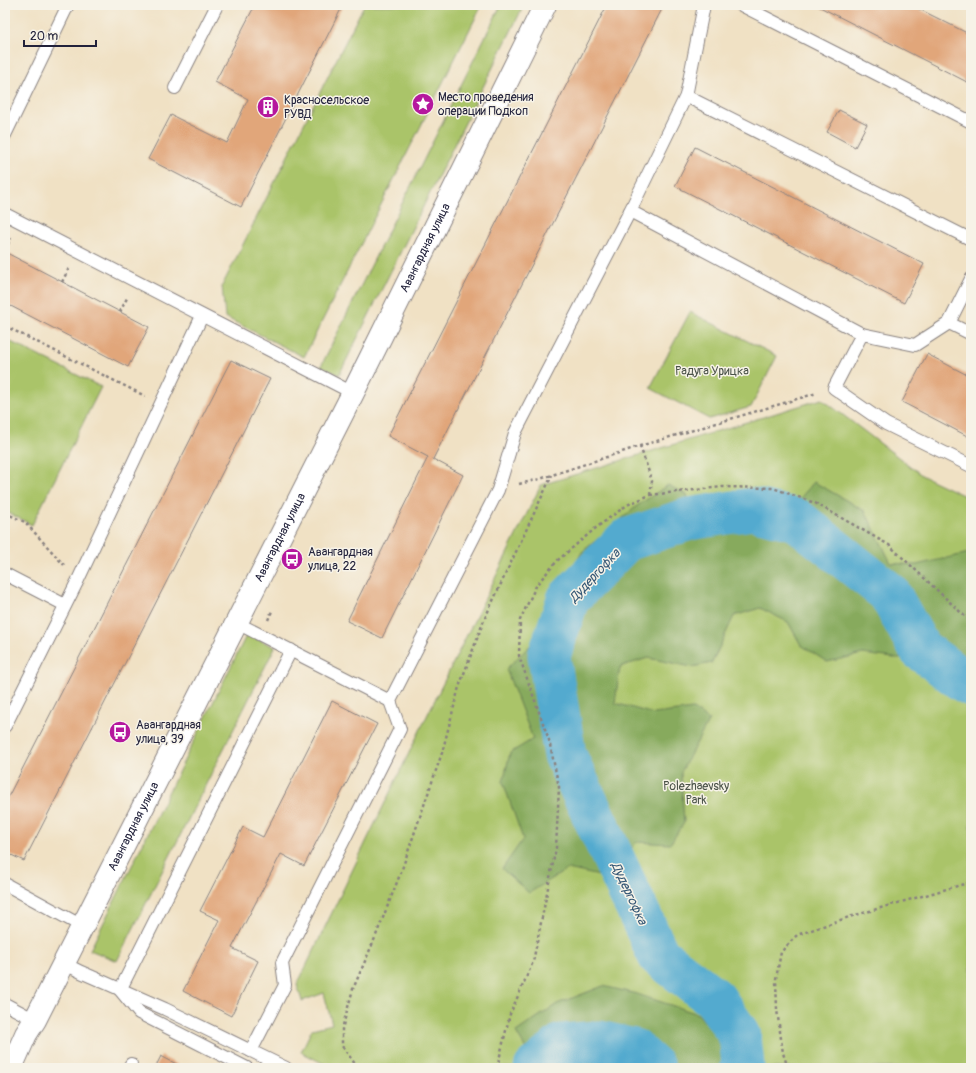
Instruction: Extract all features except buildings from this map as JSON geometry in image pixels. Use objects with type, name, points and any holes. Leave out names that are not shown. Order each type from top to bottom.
[{"type":"street","name":"Авангардная улица","points":[[11,1068],[26,1034],[35,1020],[63,962],[353,393],[545,5]]},
{"type":"lane","points":[[5,135],[68,5]]},
{"type":"lane","points":[[175,88],[216,5]]},
{"type":"lane","points":[[390,701],[498,490],[515,433],[630,211],[686,96],[704,5]]},
{"type":"lane","points":[[741,5],[971,122]]},
{"type":"lane","points":[[686,96],[971,241]]},
{"type":"lane","points":[[630,211],[862,334],[915,345],[949,323],[971,279]]},
{"type":"lane","points":[[5,214],[353,393]]},
{"type":"lane","points":[[5,726],[78,580],[202,316]]},
{"type":"lane","points":[[949,323],[971,334]]},
{"type":"lane","points":[[862,334],[834,388],[886,424],[971,466]]},
{"type":"lane","points":[[5,574],[65,605]]},
{"type":"lane","points":[[236,623],[390,701],[400,729],[282,963],[285,985],[251,1051]]},
{"type":"lane","points":[[120,990],[291,650]]},
{"type":"lane","points":[[5,884],[82,926]]},
{"type":"lane","points":[[63,962],[120,990],[165,1009],[286,1068]]},
{"type":"lane","points":[[120,990],[139,1013],[247,1068]]},
{"type":"lane","points":[[5,1004],[35,1020]]},
{"type":"path","points":[[5,326],[160,404]]},
{"type":"path","points":[[498,490],[552,475],[640,446],[834,388]]},
{"type":"path","points":[[640,446],[652,481],[650,495]]},
{"type":"path","points":[[358,1068],[342,1046],[342,1029],[353,989],[401,872],[442,753],[458,687],[484,620],[552,475]]},
{"type":"path","points":[[497,1068],[510,1014],[533,962],[556,848],[559,786],[549,740],[519,656],[520,620],[537,584],[558,560],[597,527],[627,505],[650,495],[722,487],[773,488],[815,503],[889,545],[971,622]]},
{"type":"path","points":[[5,513],[25,522],[78,580]]},
{"type":"path","points":[[788,1068],[783,1053],[777,1010],[776,979],[781,952],[797,936],[849,917],[971,882]]},
{"type":"green space","points":[[364,5],[482,5],[304,357],[225,317],[222,286]]},
{"type":"green space","points":[[501,5],[524,5],[339,375],[321,366]]},
{"type":"green space","name":"Радуга Урицка","points":[[690,312],[777,356],[751,407],[709,419],[650,388]]},
{"type":"green space","points":[[5,339],[101,387],[32,525],[5,511]]},
{"type":"green space","name":"Polezhaevsky Park","points":[[822,399],[923,476],[971,499],[971,1068],[332,1068],[301,1052],[312,1029],[332,1024],[324,993],[302,1001],[297,985],[422,726],[541,485]]},
{"type":"green space","points":[[814,482],[865,511],[891,563],[916,565],[969,553],[971,554],[971,664],[934,633],[901,659],[863,654],[827,662],[801,645],[788,622],[760,608],[734,616],[712,663],[692,667],[648,658],[620,667],[615,703],[654,714],[693,709],[709,720],[681,772],[684,823],[670,844],[637,842],[604,877],[568,869],[529,893],[502,869],[523,839],[503,782],[510,753],[533,739],[506,669],[541,635],[558,595],[582,552],[637,506],[668,485],[687,495],[698,530],[735,531],[781,525],[797,502]]},
{"type":"green space","points":[[247,634],[275,647],[117,961],[90,950]]},
{"type":"green space","points":[[603,986],[637,994],[698,1014],[735,1056],[742,1068],[537,1068],[516,1032],[557,1004]]},
{"type":"water","points":[[928,642],[971,675],[971,694],[954,686],[914,655]]},
{"type":"waterway","name":"Дудергофка","points":[[741,1068],[743,1065],[740,1036],[715,999],[659,956],[565,755],[549,656],[568,599],[626,540],[689,519],[752,509],[797,520],[889,593],[920,649],[971,685]]},
{"type":"waterway","name":"Дудергофка","points":[[535,1068],[562,1045],[599,1042],[634,1050],[654,1068]]},
{"type":"place","name":"Место проведения операции Подкоп","points":[[423,104]]},
{"type":"place","name":"Красносельское РУВД","points":[[268,107]]},
{"type":"place","name":"Авангардная улица, 22","points":[[292,559]]},
{"type":"place","name":"Авангардная улица, 39","points":[[120,732]]}]
